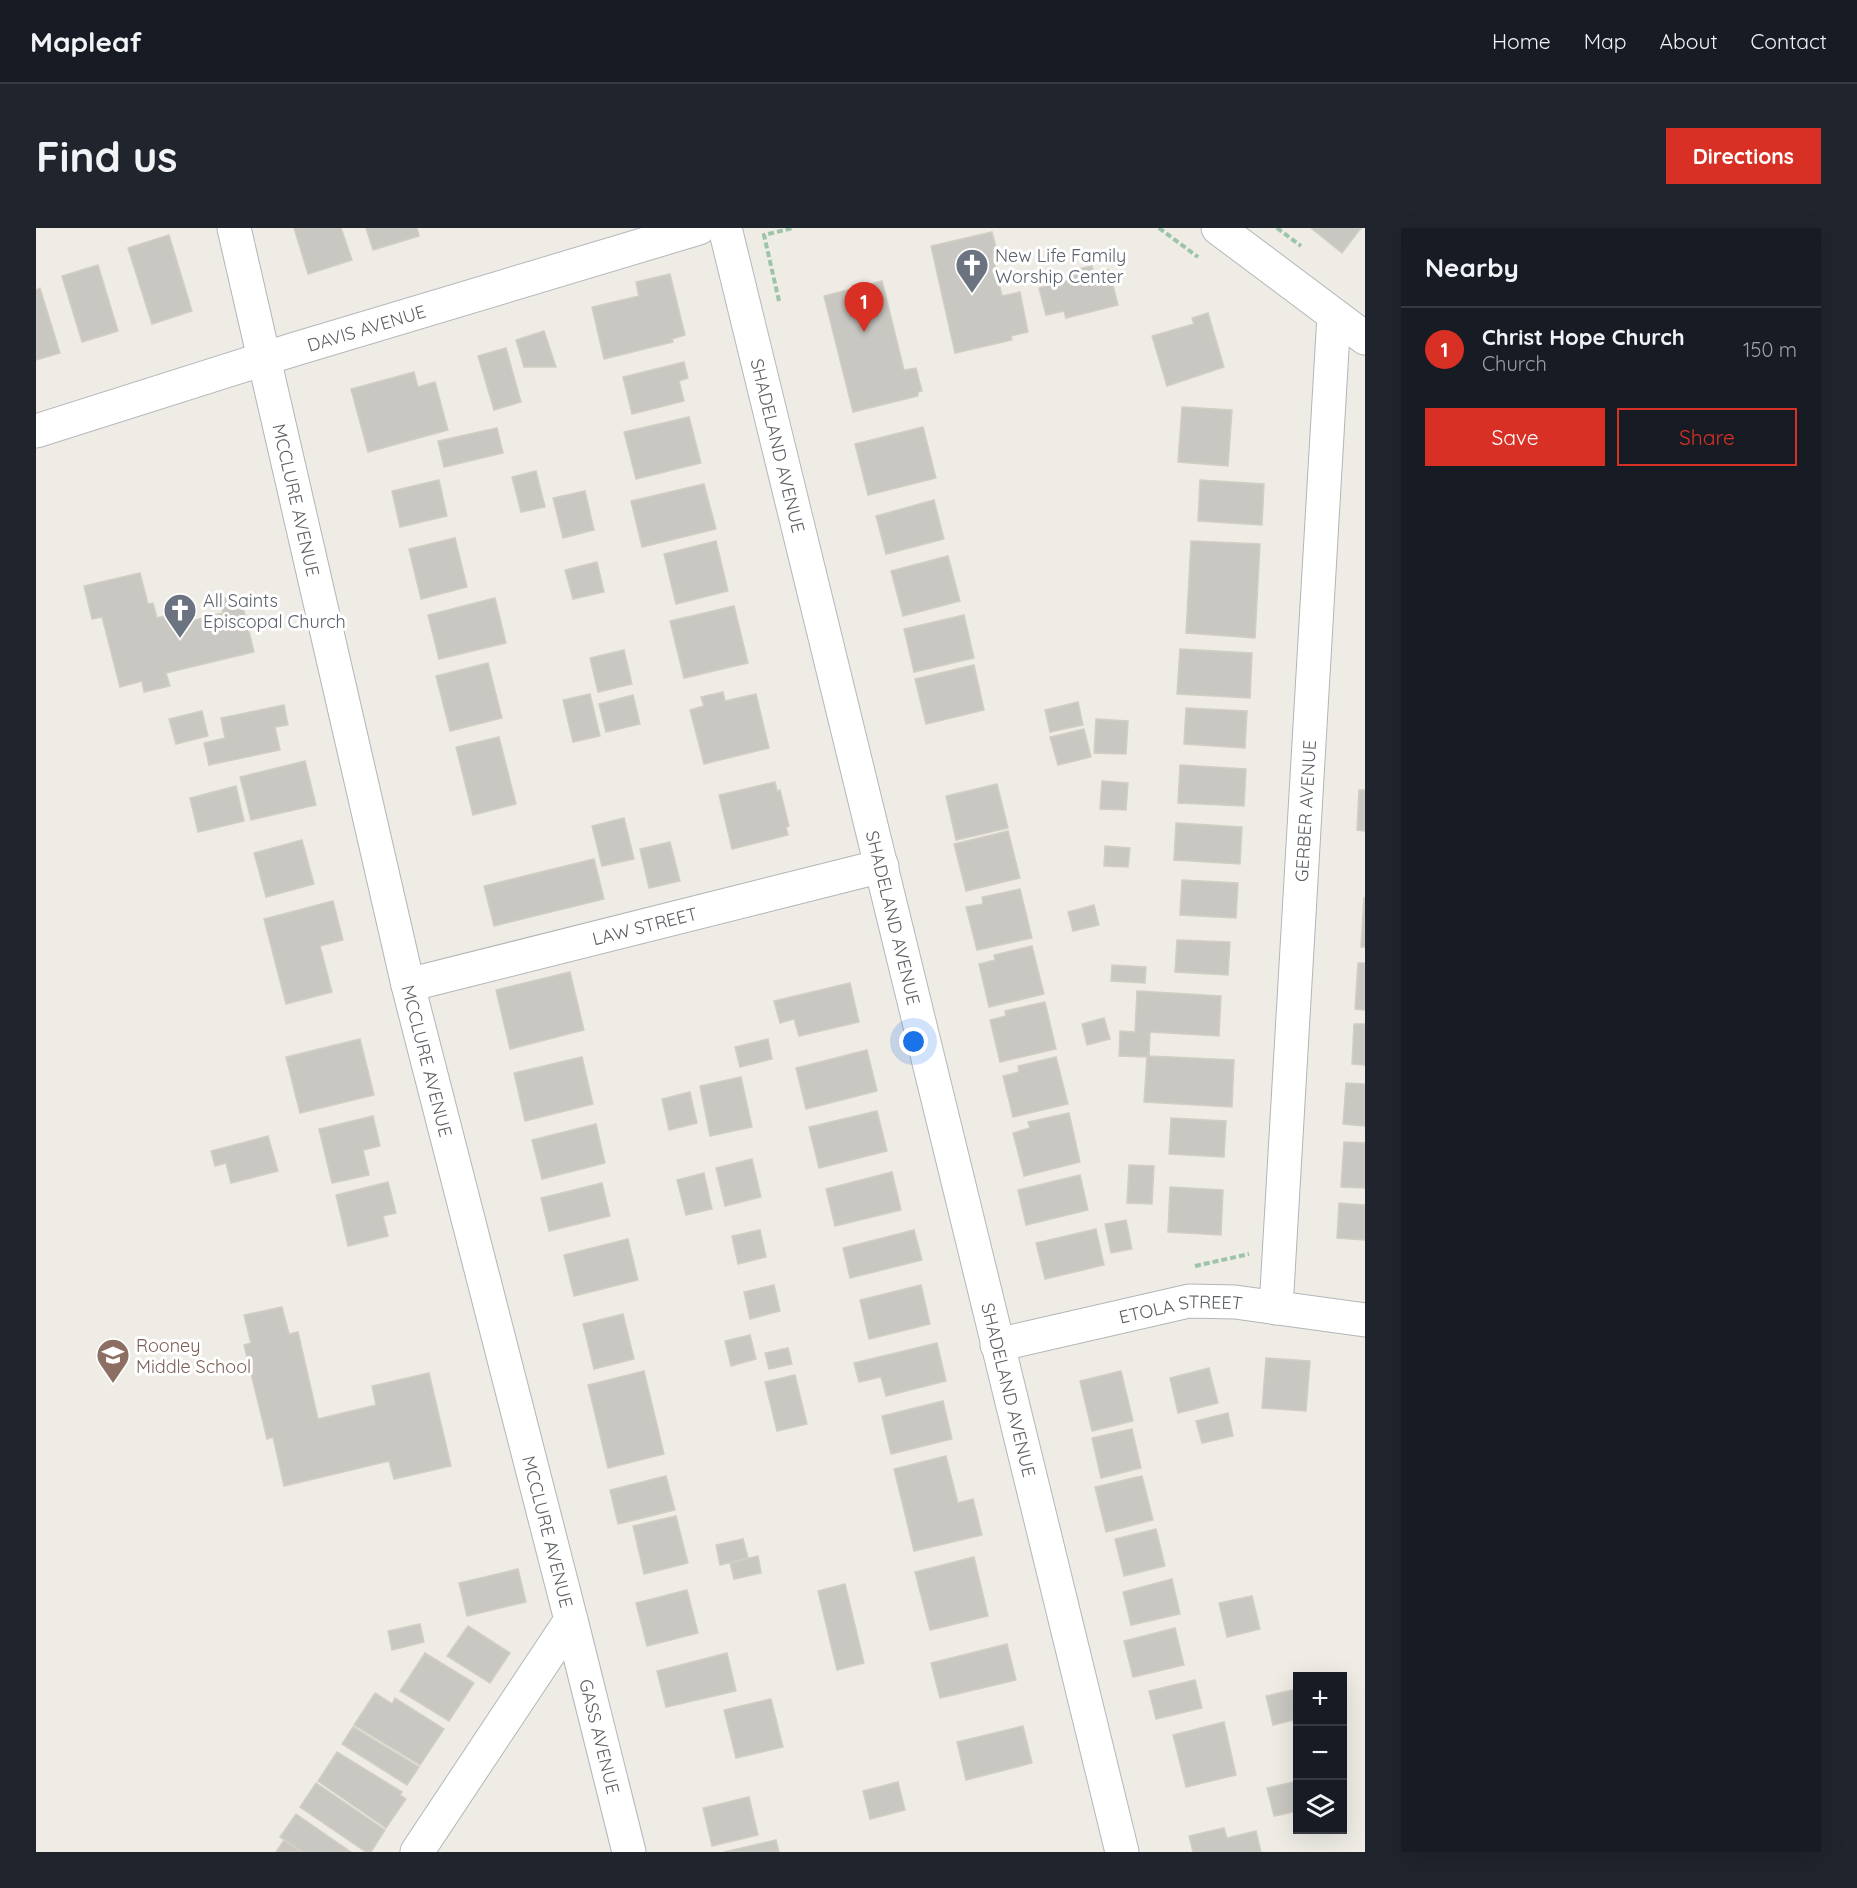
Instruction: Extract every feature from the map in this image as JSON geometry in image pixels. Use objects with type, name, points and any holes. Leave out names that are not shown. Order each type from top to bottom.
[{"type":"street","name":"MCCLURE AVENUE","points":[[234,228],[408,985],[571,1620],[417,1852]]},
{"type":"street","name":"DAVIS AVENUE","points":[[36,431],[264,359],[699,228]]},
{"type":"street","name":"SHADELAND AVENUE","points":[[725,228],[1122,1852]]},
{"type":"street","points":[[1218,228],[1365,338]]},
{"type":"street","name":"GERBER AVENUE","points":[[1276,1308],[1334,315]]},
{"type":"street","name":"LAW STREET","points":[[408,985],[882,866]]},
{"type":"street","name":"ETOLA STREET","points":[[997,1345],[1189,1301],[1235,1302],[1365,1320]]},
{"type":"street","name":"GASS AVENUE","points":[[571,1620],[629,1852]]},
{"type":"path","points":[[764,235],[793,228]]},
{"type":"path","points":[[1160,228],[1207,264]]},
{"type":"building","points":[[294,228],[341,228],[352,260],[308,274]]},
{"type":"building","points":[[366,228],[417,228],[419,236],[373,250]]},
{"type":"building","points":[[1311,228],[1361,228],[1342,253]]},
{"type":"building","name":"New Life Family Worship Center","points":[[992,232],[998,255],[993,256],[1002,296],[1020,292],[1028,332],[1011,336],[1012,340],[955,353],[931,246]]},
{"type":"building","points":[[169,235],[192,311],[152,324],[128,248]]},
{"type":"building","points":[[98,265],[118,331],[82,342],[62,276]]},
{"type":"building","points":[[1092,266],[1094,274],[1109,270],[1118,305],[1066,318],[1064,311],[1046,315],[1039,288],[1071,279],[1069,271]]},
{"type":"building","points":[[670,274],[685,335],[672,339],[673,342],[604,359],[592,307],[639,296],[636,282]]},
{"type":"building","points":[[882,281],[904,370],[916,368],[922,391],[918,392],[918,396],[853,412],[824,296]]},
{"type":"building","points":[[40,288],[60,353],[36,360],[36,290]]},
{"type":"building","points":[[1208,313],[1224,367],[1167,386],[1152,336],[1194,324],[1192,318]]},
{"type":"building","points":[[544,331],[556,367],[524,367],[516,340]]},
{"type":"building","points":[[506,348],[521,402],[494,410],[478,356]]},
{"type":"building","points":[[684,362],[688,378],[679,381],[684,401],[632,414],[623,377]]},
{"type":"building","points":[[414,372],[418,387],[435,382],[448,430],[368,452],[351,389]]},
{"type":"building","points":[[1182,407],[1232,410],[1228,466],[1178,462]]},
{"type":"building","points":[[689,417],[701,463],[636,479],[624,432]]},
{"type":"building","points":[[923,427],[936,478],[868,495],[855,444]]},
{"type":"building","points":[[497,428],[503,453],[444,467],[438,441]]},
{"type":"building","points":[[536,471],[545,507],[521,512],[512,477]]},
{"type":"building","points":[[439,480],[447,516],[400,527],[392,491]]},
{"type":"building","points":[[1200,480],[1264,484],[1262,525],[1198,521]]},
{"type":"building","points":[[704,484],[716,529],[642,547],[631,501]]},
{"type":"building","points":[[585,491],[594,530],[563,538],[553,498]]},
{"type":"building","points":[[934,500],[944,539],[886,554],[876,516]]},
{"type":"building","points":[[455,538],[467,587],[421,599],[409,549]]},
{"type":"building","points":[[716,541],[728,591],[676,604],[664,554]]},
{"type":"building","points":[[1191,541],[1260,544],[1255,638],[1186,633]]},
{"type":"building","points":[[948,556],[960,601],[903,616],[891,571]]},
{"type":"building","points":[[597,562],[604,592],[573,599],[565,570]]},
{"type":"building","name":"All Saints Episcopal Church","points":[[140,573],[148,604],[153,603],[157,618],[169,615],[172,626],[223,613],[220,599],[240,595],[254,652],[166,673],[170,686],[144,692],[142,681],[120,687],[102,617],[92,619],[84,586]]},
{"type":"building","points":[[495,598],[506,643],[439,659],[428,615]]},
{"type":"building","points":[[734,606],[748,663],[684,678],[670,621]]},
{"type":"building","points":[[964,615],[974,658],[914,672],[904,629]]},
{"type":"building","points":[[1180,649],[1252,653],[1250,698],[1177,694]]},
{"type":"building","points":[[624,650],[632,684],[598,692],[590,658]]},
{"type":"building","points":[[488,663],[502,718],[450,731],[436,676]]},
{"type":"building","points":[[974,665],[984,710],[926,724],[915,679]]},
{"type":"building","points":[[723,692],[725,701],[756,694],[769,748],[704,764],[690,710],[704,706],[701,697]]},
{"type":"building","points":[[590,694],[600,736],[573,742],[563,700]]},
{"type":"building","points":[[633,695],[640,724],[606,732],[599,704]]},
{"type":"building","points":[[1078,702],[1083,725],[1050,732],[1045,710]]},
{"type":"building","points":[[284,705],[288,725],[275,727],[280,750],[209,765],[204,743],[225,738],[221,718]]},
{"type":"building","points":[[1186,708],[1247,711],[1245,748],[1184,744]]},
{"type":"building","points":[[202,711],[208,736],[176,744],[169,719]]},
{"type":"building","points":[[1096,719],[1128,721],[1126,754],[1094,753]]},
{"type":"building","points":[[1084,729],[1091,757],[1058,765],[1050,737]]},
{"type":"building","points":[[499,737],[516,804],[473,815],[456,747]]},
{"type":"building","points":[[305,761],[316,805],[251,820],[240,777]]},
{"type":"building","points":[[1180,765],[1246,769],[1244,806],[1178,803]]},
{"type":"building","points":[[1102,781],[1128,783],[1126,810],[1100,809]]},
{"type":"building","points":[[775,782],[777,791],[780,790],[789,826],[786,827],[788,835],[732,849],[719,795]]},
{"type":"building","points":[[997,784],[1008,828],[956,840],[946,796]]},
{"type":"building","points":[[236,786],[244,821],[198,832],[190,798]]},
{"type":"building","points":[[1359,790],[1365,790],[1365,831],[1357,830]]},
{"type":"building","points":[[624,818],[634,859],[602,866],[592,826]]},
{"type":"building","points":[[1176,823],[1242,827],[1240,864],[1174,860]]},
{"type":"building","points":[[1008,831],[1020,878],[966,891],[954,844]]},
{"type":"building","points":[[302,840],[314,884],[266,897],[254,853]]},
{"type":"building","points":[[670,842],[680,881],[649,888],[640,849]]},
{"type":"building","points":[[1105,846],[1130,848],[1128,867],[1104,866]]},
{"type":"building","points":[[594,859],[604,899],[494,926],[484,886]]},
{"type":"building","points":[[1182,880],[1238,883],[1236,918],[1180,915]]},
{"type":"building","points":[[1020,889],[1032,938],[977,950],[966,907],[983,904],[982,897]]},
{"type":"building","points":[[1364,898],[1365,947],[1361,947]]},
{"type":"building","points":[[333,901],[343,940],[320,946],[332,992],[286,1004],[264,919]]},
{"type":"building","points":[[1094,905],[1099,925],[1073,931],[1068,912]]},
{"type":"building","points":[[1177,940],[1230,942],[1228,975],[1175,972]]},
{"type":"building","points":[[1032,946],[1044,994],[989,1007],[979,964],[995,960],[994,955]]},
{"type":"building","points":[[1358,963],[1365,963],[1365,1010],[1355,1009]]},
{"type":"building","points":[[1112,965],[1146,967],[1145,983],[1111,981]]},
{"type":"building","points":[[570,972],[584,1030],[510,1049],[496,990]]},
{"type":"building","points":[[850,983],[859,1022],[799,1036],[794,1019],[780,1023],[774,1001]]},
{"type":"building","points":[[1137,991],[1221,996],[1219,1036],[1150,1032],[1149,1056],[1234,1060],[1232,1107],[1144,1102],[1147,1057],[1119,1056],[1120,1031],[1135,1032]]},
{"type":"building","points":[[1045,1002],[1056,1049],[1000,1062],[990,1020],[1006,1016],[1005,1011]]},
{"type":"building","points":[[1104,1018],[1110,1039],[1087,1045],[1082,1024]]},
{"type":"building","points":[[1354,1024],[1365,1024],[1365,1065],[1352,1064]]},
{"type":"building","points":[[360,1039],[374,1095],[300,1113],[286,1057]]},
{"type":"building","points":[[768,1039],[772,1059],[740,1067],[735,1047]]},
{"type":"building","points":[[867,1050],[877,1091],[806,1109],[796,1068]]},
{"type":"building","points":[[582,1057],[593,1104],[525,1121],[514,1073]]},
{"type":"building","points":[[1056,1057],[1068,1104],[1013,1117],[1003,1076],[1019,1072],[1018,1066]]},
{"type":"building","points":[[741,1077],[752,1127],[710,1136],[700,1086]]},
{"type":"building","points":[[1346,1083],[1365,1084],[1365,1126],[1343,1124]]},
{"type":"building","points":[[690,1092],[697,1123],[669,1130],[662,1099]]},
{"type":"building","points":[[877,1111],[887,1151],[819,1168],[809,1127]]},
{"type":"building","points":[[1069,1113],[1080,1162],[1024,1176],[1013,1133],[1030,1128],[1028,1122]]},
{"type":"building","points":[[373,1116],[380,1146],[363,1150],[369,1175],[332,1183],[319,1129]]},
{"type":"building","points":[[1171,1118],[1226,1121],[1224,1157],[1169,1154]]},
{"type":"building","points":[[596,1124],[605,1163],[542,1179],[532,1140]]},
{"type":"building","points":[[268,1136],[278,1171],[231,1183],[226,1163],[215,1166],[211,1151]]},
{"type":"building","points":[[1344,1142],[1365,1143],[1365,1188],[1341,1187]]},
{"type":"building","points":[[752,1159],[761,1197],[725,1206],[716,1168]]},
{"type":"building","points":[[1129,1165],[1154,1166],[1152,1204],[1127,1203]]},
{"type":"building","points":[[892,1172],[901,1210],[835,1226],[826,1189]]},
{"type":"building","points":[[704,1173],[712,1209],[686,1215],[677,1180]]},
{"type":"building","points":[[1080,1175],[1088,1210],[1026,1225],[1018,1190]]},
{"type":"building","points":[[388,1182],[396,1213],[383,1216],[388,1236],[348,1246],[336,1195]]},
{"type":"building","points":[[602,1183],[610,1216],[549,1231],[541,1198]]},
{"type":"building","points":[[1170,1187],[1223,1190],[1221,1235],[1168,1232]]},
{"type":"building","points":[[1339,1203],[1365,1205],[1365,1240],[1337,1238]]},
{"type":"building","points":[[1126,1220],[1132,1249],[1111,1253],[1105,1224]]},
{"type":"building","points":[[1096,1229],[1104,1265],[1045,1279],[1036,1243]]},
{"type":"building","points":[[760,1230],[766,1257],[738,1264],[732,1236]]},
{"type":"building","points":[[914,1230],[922,1260],[850,1278],[843,1248]]},
{"type":"building","points":[[628,1239],[638,1280],[574,1296],[564,1255]]},
{"type":"building","points":[[774,1285],[780,1311],[750,1319],[744,1292]]},
{"type":"building","points":[[921,1285],[930,1324],[869,1339],[860,1300]]},
{"type":"building","points":[[282,1307],[289,1334],[298,1332],[318,1419],[376,1405],[372,1386],[429,1373],[451,1466],[394,1479],[389,1461],[284,1486],[273,1437],[267,1439],[244,1345],[251,1343],[244,1315]]},
{"type":"building","points":[[623,1314],[634,1359],[594,1369],[583,1324]]},
{"type":"building","points":[[750,1335],[756,1359],[731,1366],[725,1341]]},
{"type":"building","points":[[937,1343],[946,1381],[886,1396],[881,1377],[859,1382],[854,1363]]},
{"type":"building","points":[[788,1348],[792,1364],[769,1369],[765,1353]]},
{"type":"building","points":[[1266,1358],[1310,1361],[1306,1411],[1262,1408]]},
{"type":"building","points":[[1209,1368],[1218,1403],[1178,1413],[1170,1378]]},
{"type":"building","points":[[644,1371],[664,1454],[608,1468],[588,1385]]},
{"type":"building","points":[[1121,1371],[1133,1421],[1092,1431],[1080,1381]]},
{"type":"building","points":[[795,1375],[807,1424],[777,1431],[765,1382]]},
{"type":"building","points":[[943,1401],[952,1439],[891,1454],[882,1416]]},
{"type":"building","points":[[1228,1413],[1233,1436],[1202,1443],[1196,1421]]},
{"type":"building","points":[[1132,1429],[1141,1468],[1101,1478],[1092,1438]]},
{"type":"building","points":[[946,1456],[958,1503],[973,1499],[982,1535],[914,1551],[894,1469]]},
{"type":"building","points":[[666,1476],[675,1510],[618,1524],[610,1490]]},
{"type":"building","points":[[1142,1476],[1153,1520],[1106,1532],[1095,1487]]},
{"type":"building","points":[[676,1516],[688,1563],[644,1574],[633,1526]]},
{"type":"building","points":[[1156,1529],[1165,1566],[1124,1576],[1115,1539]]},
{"type":"building","points":[[743,1539],[748,1558],[720,1565],[716,1545]]},
{"type":"building","points":[[758,1556],[761,1573],[734,1579],[730,1563]]},
{"type":"building","points":[[974,1557],[988,1616],[930,1630],[915,1572]]},
{"type":"building","points":[[518,1569],[526,1602],[467,1616],[459,1583]]},
{"type":"building","points":[[1172,1579],[1180,1614],[1131,1625],[1123,1592]]},
{"type":"building","points":[[845,1584],[864,1663],[837,1670],[818,1591]]},
{"type":"building","points":[[687,1590],[698,1633],[647,1646],[636,1603]]},
{"type":"building","points":[[1252,1596],[1260,1629],[1227,1637],[1219,1603]]},
{"type":"building","points":[[420,1624],[424,1642],[392,1650],[388,1631]]},
{"type":"building","points":[[468,1626],[510,1653],[490,1683],[447,1656]]},
{"type":"building","points":[[1175,1628],[1184,1665],[1133,1677],[1124,1641]]},
{"type":"building","points":[[1007,1644],[1016,1680],[940,1698],[931,1663]]},
{"type":"building","points":[[425,1653],[474,1683],[449,1721],[400,1691]]},
{"type":"building","points":[[727,1653],[736,1691],[666,1707],[657,1671]]},
{"type":"building","points":[[1195,1680],[1202,1708],[1156,1719],[1149,1691]]},
{"type":"building","points":[[1293,1690],[1293,1720],[1273,1725],[1266,1696]]},
{"type":"building","points":[[375,1693],[392,1704],[395,1698],[444,1729],[420,1765],[354,1725]]},
{"type":"building","points":[[771,1699],[783,1747],[736,1758],[724,1710]]},
{"type":"building","points":[[1224,1722],[1236,1775],[1186,1787],[1173,1735]]},
{"type":"building","points":[[1023,1726],[1032,1763],[966,1780],[957,1742]]},
{"type":"building","points":[[353,1727],[419,1767],[407,1785],[342,1744]]},
{"type":"building","points":[[337,1752],[402,1792],[400,1795],[406,1799],[386,1828],[318,1781]]},
{"type":"building","points":[[898,1782],[905,1810],[870,1819],[863,1791]]},
{"type":"building","points":[[1293,1782],[1293,1812],[1274,1816],[1267,1788]]},
{"type":"building","points":[[316,1783],[385,1830],[371,1852],[366,1852],[300,1807]]},
{"type":"building","points":[[749,1797],[758,1835],[712,1846],[703,1808]]},
{"type":"building","points":[[296,1814],[351,1852],[303,1852],[280,1837]]},
{"type":"building","points":[[1224,1828],[1227,1838],[1256,1831],[1261,1852],[1193,1852],[1189,1836]]},
{"type":"building","points":[[284,1840],[301,1852],[276,1852]]},
{"type":"building","points":[[776,1840],[779,1852],[724,1852]]},
{"type":"place","name":"New Life Family Worship Center","points":[[972,294]]},
{"type":"place","name":"Christ Hope Church","points":[[864,332]]},
{"type":"place","name":"All Saints Episcopal Church","points":[[180,639]]},
{"type":"place","name":"Rooney Middle School","points":[[113,1384]]}]
